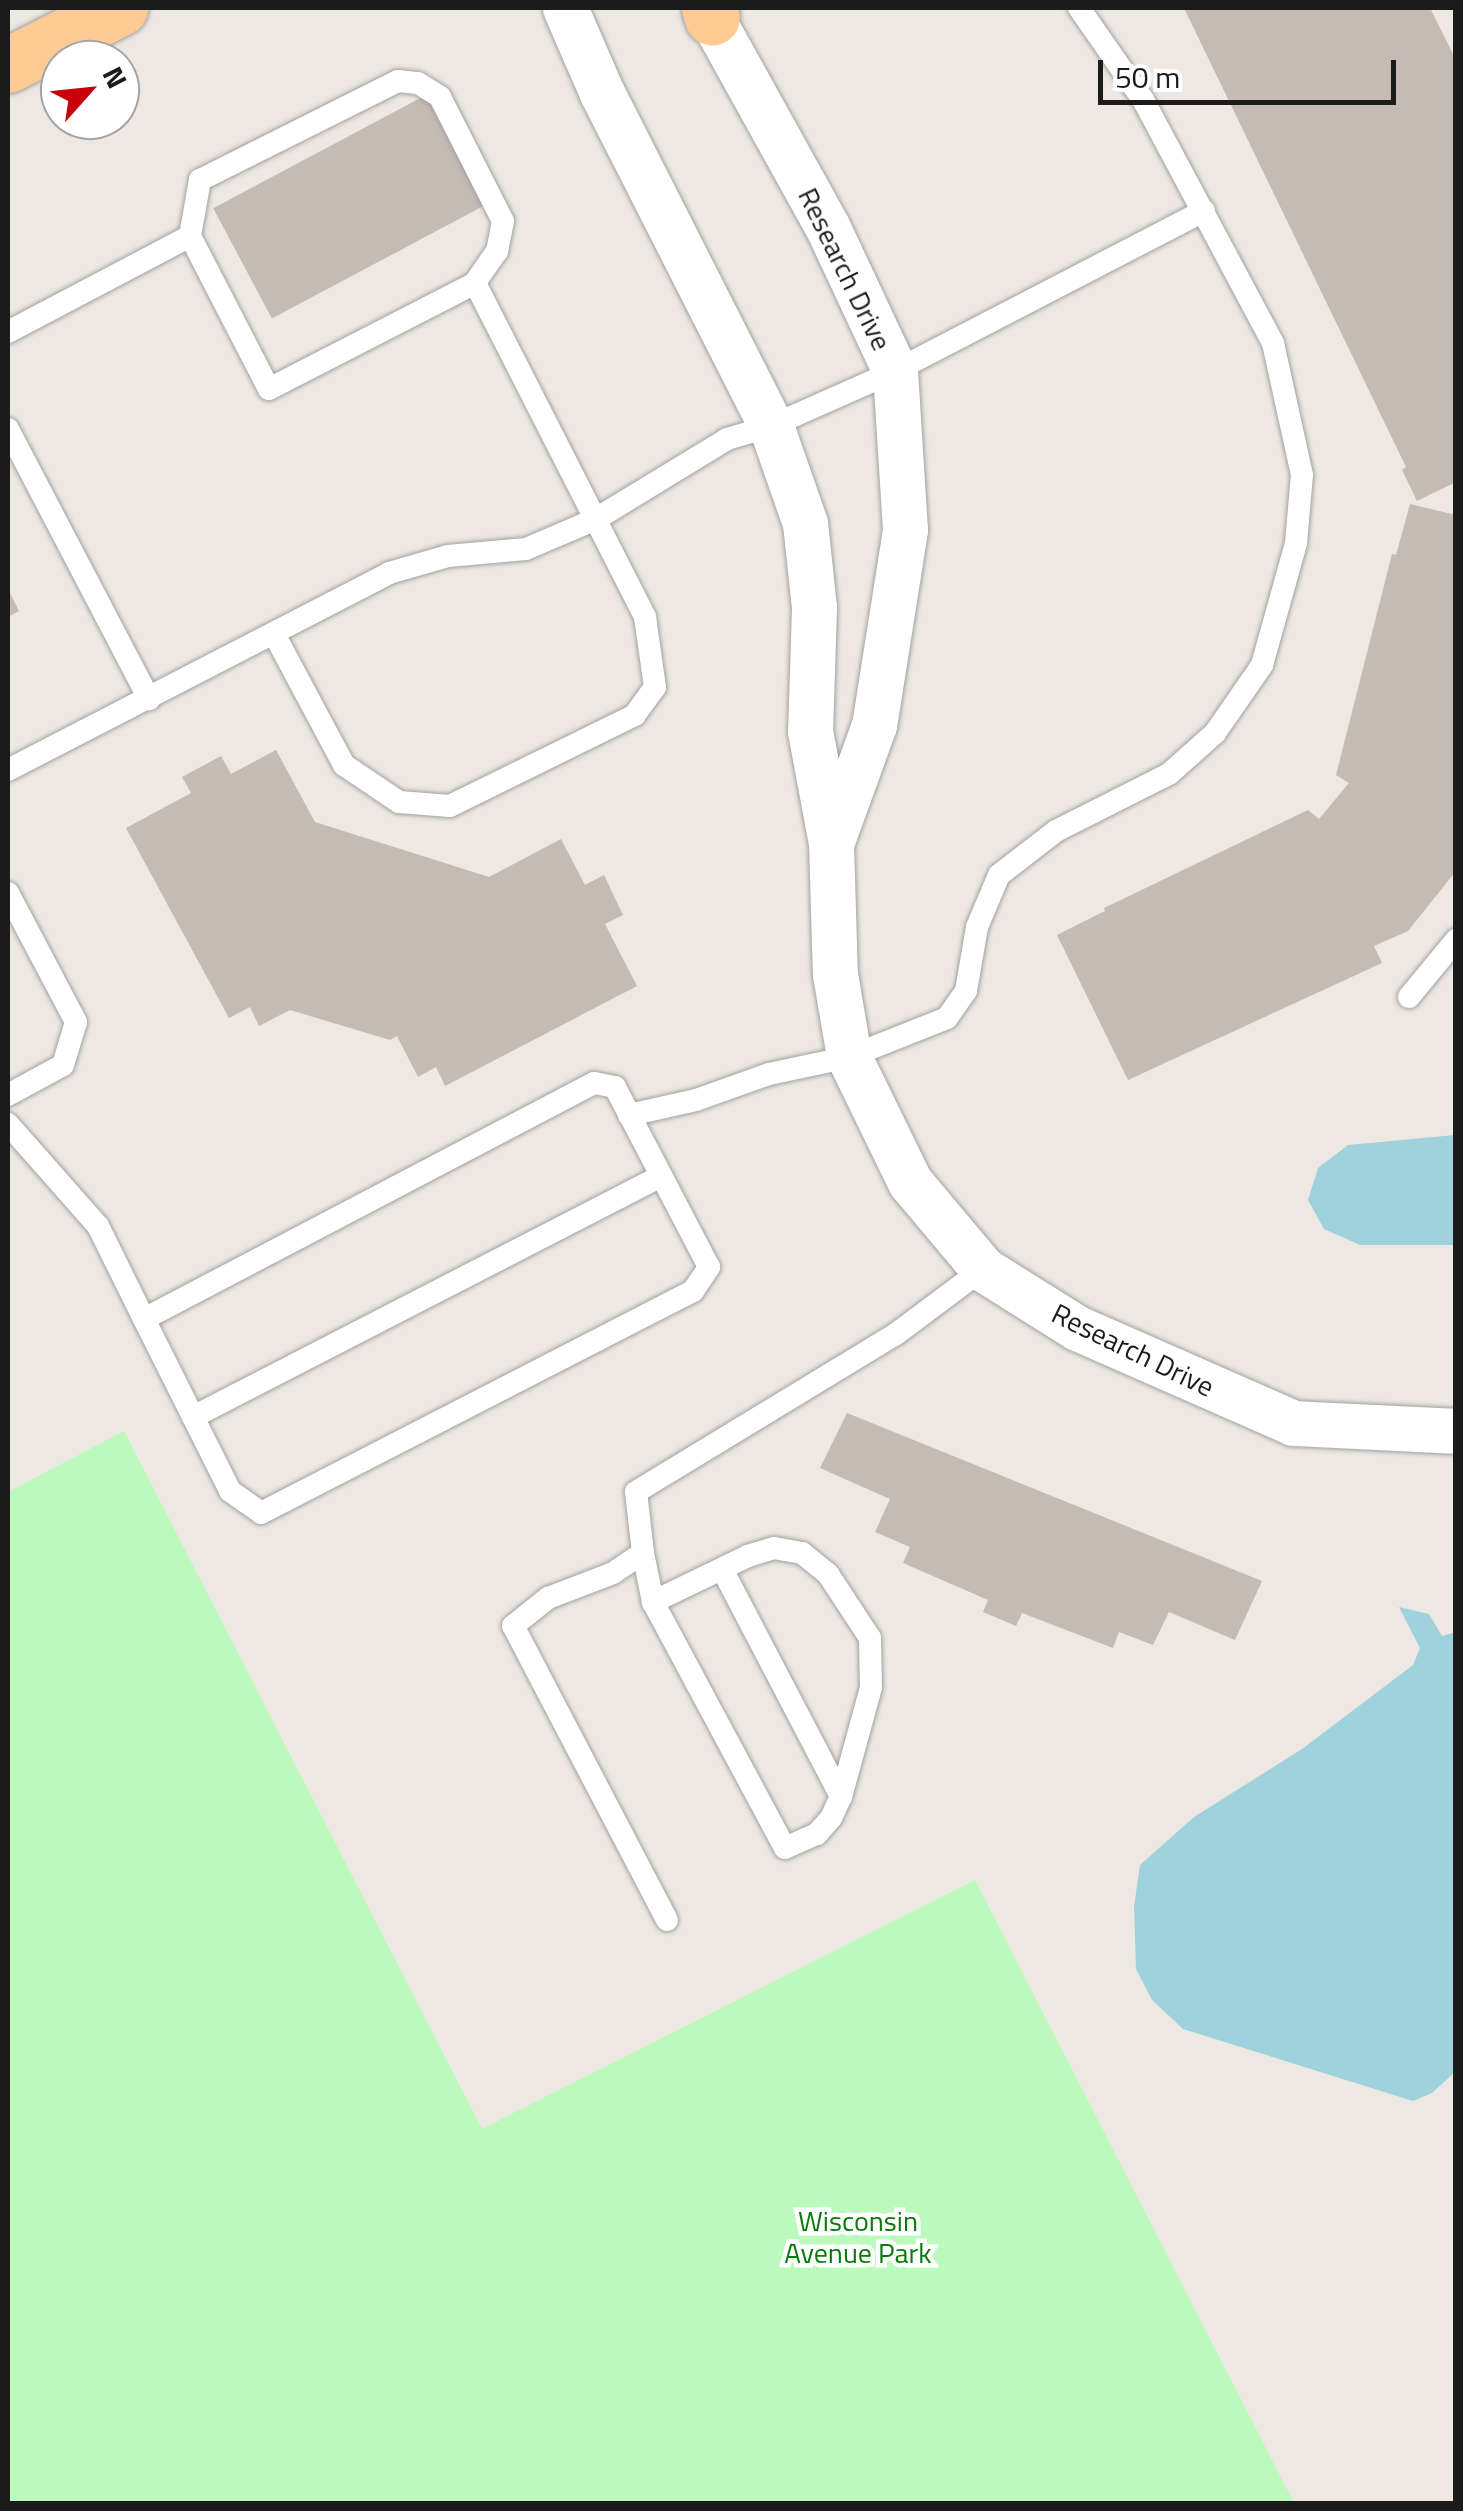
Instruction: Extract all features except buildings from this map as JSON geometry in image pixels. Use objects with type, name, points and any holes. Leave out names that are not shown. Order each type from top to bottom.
[{"type":"main road","points":[[8,65],[120,8]]},
{"type":"street","name":"Research Drive","points":[[565,8],[602,93],[771,426],[805,523],[814,607],[810,731],[831,843],[835,974],[849,1057],[910,1182],[983,1269],[1077,1328],[1293,1423],[1456,1430]]},
{"type":"street","name":"Research Drive","points":[[709,11],[827,226],[895,371],[905,530],[874,725],[831,843]]},
{"type":"lane","points":[[630,1115],[696,1100],[769,1074],[849,1057],[948,1018],[966,991],[977,927],[999,875],[1056,831],[1169,774],[1215,733],[1262,665],[1296,542],[1302,475],[1273,344],[1144,100],[1079,8]]},
{"type":"lane","points":[[398,80],[418,84],[440,97],[503,220],[497,251],[475,283],[269,388],[190,236],[200,180],[398,80]]},
{"type":"lane","points":[[8,770],[389,574],[448,556],[526,548],[596,519],[727,440],[771,426],[895,371],[1204,211]]},
{"type":"lane","points":[[8,332],[190,236]]},
{"type":"lane","points":[[274,634],[344,765],[398,802],[450,806],[636,715],[655,687],[645,617],[475,283]]},
{"type":"lane","points":[[8,428],[150,699]]},
{"type":"lane","points":[[8,893],[76,1022],[63,1065],[8,1095]]},
{"type":"lane","points":[[1409,998],[1456,940]]},
{"type":"lane","points":[[8,1124],[98,1226],[144,1319],[230,1491],[261,1514],[693,1291],[709,1268],[615,1087],[594,1083],[144,1319]]},
{"type":"lane","points":[[193,1417],[661,1176]]},
{"type":"lane","points":[[654,1602],[774,1548],[802,1553],[828,1574],[870,1638],[871,1686],[841,1797],[832,1818],[817,1834],[784,1848],[654,1602],[642,1554],[636,1492],[896,1334],[983,1269]]},
{"type":"lane","points":[[642,1554],[613,1573],[548,1598],[514,1626],[668,1920]]},
{"type":"lane","points":[[722,1569],[841,1797]]},
{"type":"green space","name":"Wisconsin Avenue Park","points":[[124,1431],[482,2129],[975,1880],[1294,2503],[8,2503],[8,1492]]},
{"type":"water","points":[[1455,1135],[1455,1245],[1360,1245],[1324,1229],[1308,1200],[1318,1168],[1348,1145]]},
{"type":"water","points":[[1399,1607],[1429,1614],[1442,1636],[1456,1632],[1455,2072],[1432,2093],[1413,2101],[1183,2029],[1152,2000],[1136,1969],[1134,1907],[1140,1865],[1194,1817],[1302,1749],[1413,1665],[1420,1648]]}]
